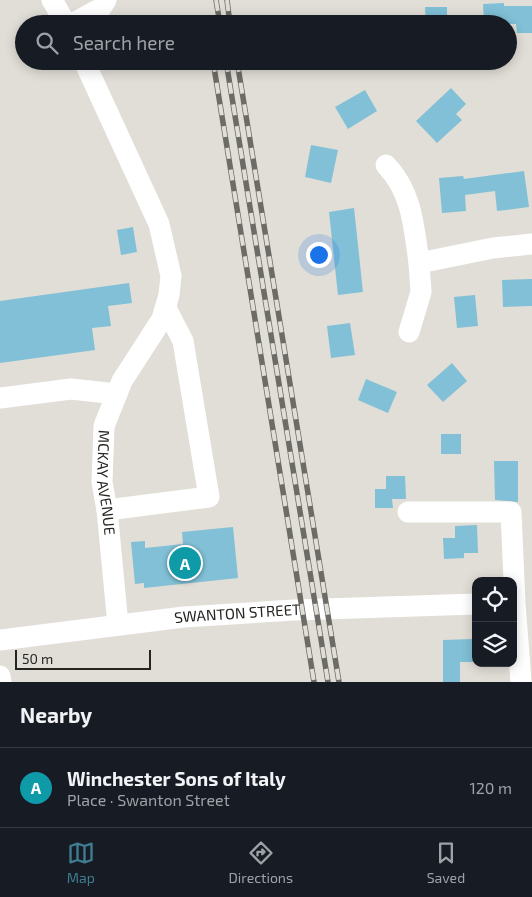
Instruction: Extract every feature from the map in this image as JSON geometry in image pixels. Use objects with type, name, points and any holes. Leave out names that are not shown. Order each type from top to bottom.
[{"type":"street","points":[[52,0],[61,15]]},
{"type":"street","points":[[88,15],[101,8],[106,0]]},
{"type":"street","name":"MCKAY AVENUE","points":[[88,70],[159,224],[171,276],[166,308],[154,334],[132,365],[117,394],[104,426],[102,482],[107,510],[118,625]]},
{"type":"street","points":[[386,165],[396,175],[409,200],[419,263],[421,292],[409,332]]},
{"type":"street","points":[[419,263],[493,248],[532,244]]},
{"type":"street","points":[[107,510],[209,497],[183,341],[166,308]]},
{"type":"street","points":[[0,398],[71,389],[117,394]]},
{"type":"street","points":[[408,512],[511,512],[520,603],[521,682]]},
{"type":"street","name":"SWANTON STREET","points":[[0,640],[184,617],[294,610],[472,604]]},
{"type":"street","points":[[0,676],[1,682]]},
{"type":"building","points":[[504,3],[504,6],[532,6],[532,33],[517,33],[517,15],[484,15],[483,4]]},
{"type":"building","points":[[425,7],[447,7],[447,15],[425,15]]},
{"type":"building","points":[[451,88],[466,104],[456,114],[462,120],[437,143],[416,121]]},
{"type":"building","points":[[365,90],[377,111],[348,129],[335,107]]},
{"type":"building","points":[[311,145],[338,150],[331,183],[305,177]]},
{"type":"building","points":[[524,171],[529,207],[497,211],[495,191],[465,195],[466,211],[442,213],[439,178],[463,176],[464,179]]},
{"type":"building","points":[[354,208],[363,292],[338,295],[329,212]]},
{"type":"building","points":[[133,227],[137,252],[121,255],[117,230]]},
{"type":"building","points":[[532,279],[532,306],[503,307],[502,280]]},
{"type":"building","points":[[129,283],[132,303],[108,306],[111,326],[92,328],[95,350],[0,363],[0,301]]},
{"type":"building","points":[[475,295],[478,326],[457,328],[454,297]]},
{"type":"building","points":[[350,323],[355,355],[331,358],[327,326]]},
{"type":"building","points":[[452,363],[467,381],[443,402],[427,385]]},
{"type":"building","points":[[366,379],[397,392],[388,413],[358,400]]},
{"type":"building","points":[[441,434],[461,434],[461,454],[441,454]]},
{"type":"building","points":[[494,461],[518,461],[518,502],[495,500]]},
{"type":"building","points":[[386,476],[405,476],[406,499],[392,499],[393,508],[375,508],[375,489],[386,489]]},
{"type":"building","points":[[477,525],[478,553],[464,553],[464,558],[444,559],[443,538],[455,538],[455,526]]},
{"type":"building","points":[[233,527],[238,578],[144,588],[144,583],[135,584],[131,542],[145,541],[145,548],[183,544],[182,532]]},
{"type":"building","points":[[472,639],[472,662],[460,662],[460,682],[443,682],[443,640]]},
{"type":"railway","points":[[216,0],[218,15]]},
{"type":"railway","points":[[227,0],[229,15]]},
{"type":"railway","points":[[214,70],[314,682]]},
{"type":"railway","points":[[227,70],[328,682]]},
{"type":"railway","points":[[238,70],[339,682]]},
{"type":"place","name":"Winchester Sons of Italy","points":[[185,563]]}]
